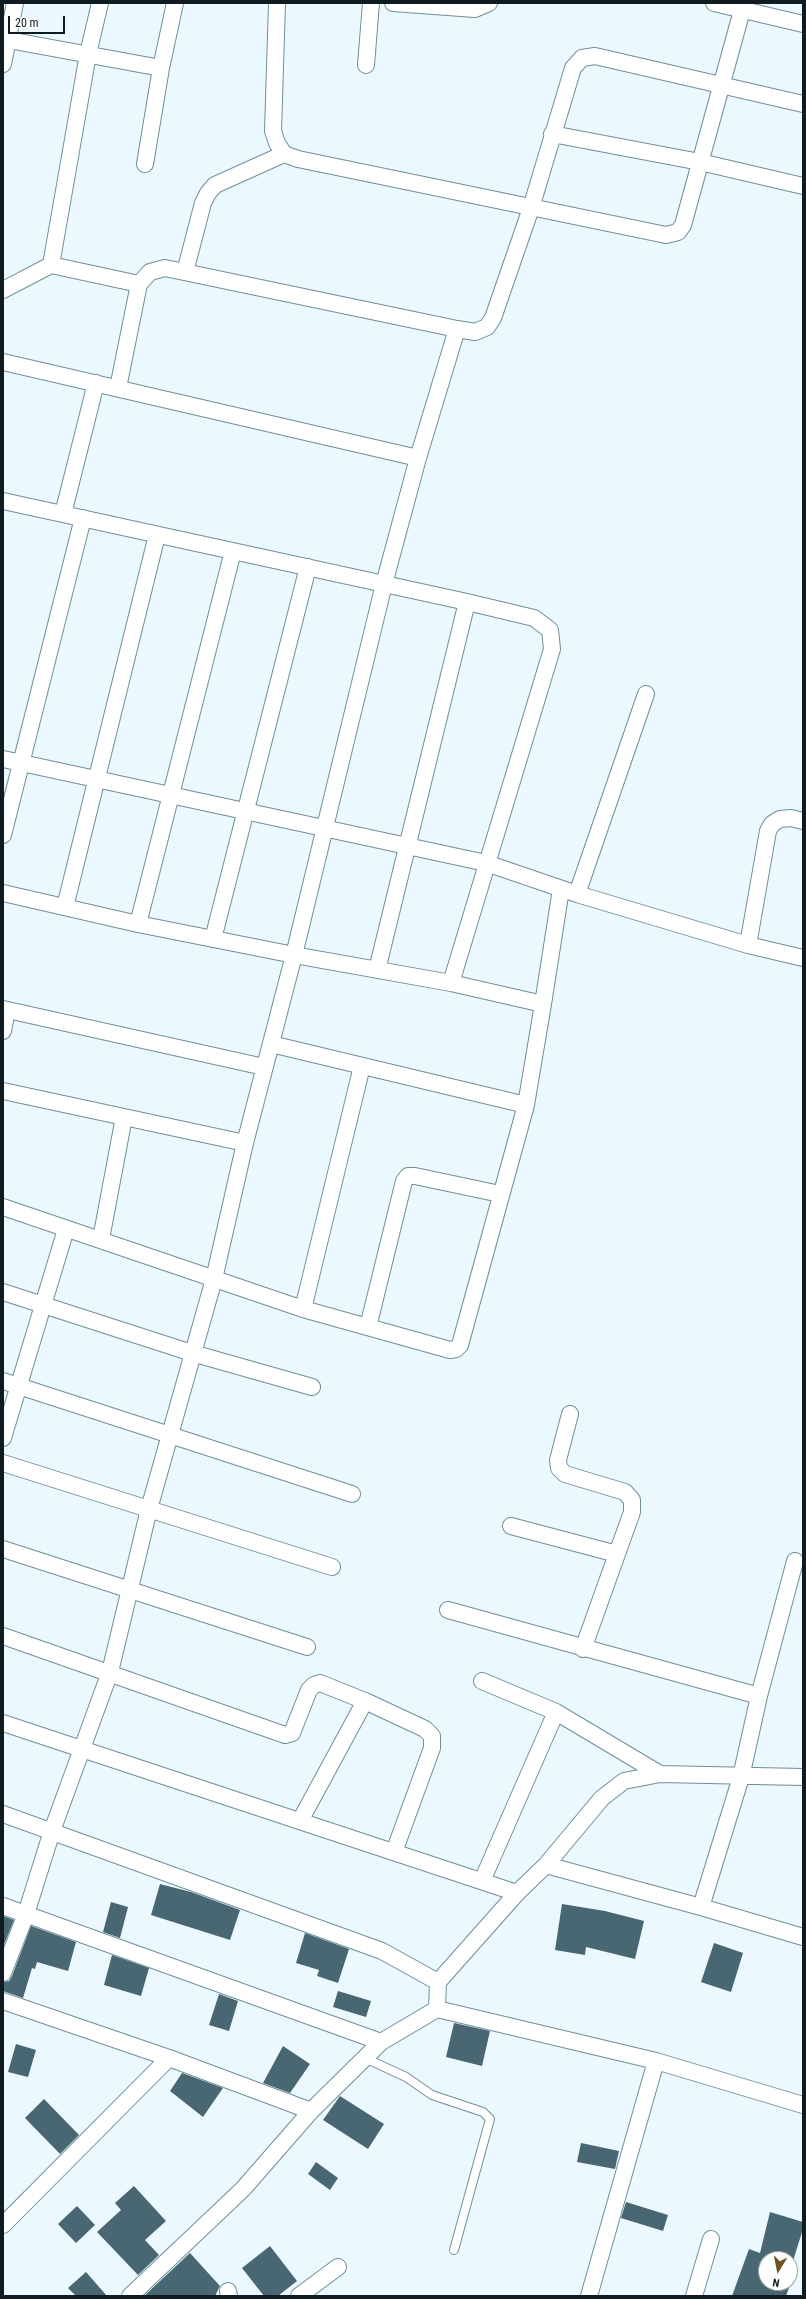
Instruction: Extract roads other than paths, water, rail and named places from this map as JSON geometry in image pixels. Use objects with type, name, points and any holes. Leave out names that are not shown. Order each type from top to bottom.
[{"type":"street","points":[[3,64],[6,40],[15,3]]},
{"type":"street","points":[[51,265],[88,54],[100,3]]},
{"type":"street","points":[[145,164],[161,68],[176,3]]},
{"type":"street","points":[[277,3],[273,131],[276,143],[284,154],[298,159],[666,235],[678,232],[683,225],[742,6]]},
{"type":"street","points":[[366,65],[371,3]]},
{"type":"street","points":[[394,3],[475,9],[489,3]]},
{"type":"street","points":[[714,3],[742,6],[803,24]]},
{"type":"street","points":[[6,40],[161,68]]},
{"type":"street","points":[[118,388],[139,284],[150,272],[165,268],[457,329],[475,332],[488,327],[493,318],[530,208],[573,68],[582,58],[595,56],[803,104]]},
{"type":"street","points":[[552,134],[700,162],[803,186]]},
{"type":"street","points":[[185,272],[203,203],[208,193],[215,185],[284,154]]},
{"type":"street","points":[[3,290],[51,265],[139,284]]},
{"type":"street","points":[[3,1973],[26,1914],[52,1831],[110,1672],[149,1509],[214,1279],[245,1143],[294,956],[384,584],[418,458],[457,329]]},
{"type":"street","points":[[3,362],[418,458]]},
{"type":"street","points":[[63,514],[96,383]]},
{"type":"street","points":[[4,504],[82,518],[467,602],[534,618],[550,630],[552,649],[450,983]]},
{"type":"street","points":[[3,835],[82,518]]},
{"type":"street","points":[[65,907],[157,535]]},
{"type":"street","points":[[138,924],[233,551]]},
{"type":"street","points":[[213,939],[308,567]]},
{"type":"street","points":[[377,970],[467,602]]},
{"type":"street","points":[[577,894],[646,694]]},
{"type":"street","points":[[3,759],[171,795],[245,813],[486,863],[577,894],[748,945],[803,958]]},
{"type":"street","points":[[748,945],[768,831],[772,824],[780,819],[791,818],[803,821]]},
{"type":"street","points":[[3,1207],[304,1309],[450,1350],[456,1349],[460,1345],[500,1194],[526,1105],[561,889]]},
{"type":"street","points":[[3,892],[138,924],[294,956],[450,983],[543,1004]]},
{"type":"street","points":[[3,1031],[5,1009],[264,1067]]},
{"type":"street","points":[[271,1044],[526,1105]]},
{"type":"street","points":[[304,1309],[362,1066]]},
{"type":"street","points":[[3,1091],[245,1143]]},
{"type":"street","points":[[101,1239],[124,1117]]},
{"type":"street","points":[[368,1327],[404,1181],[408,1176],[415,1176],[500,1194]]},
{"type":"street","points":[[3,1438],[66,1229]]},
{"type":"street","points":[[3,1292],[192,1354],[312,1387]]},
{"type":"street","points":[[3,1381],[352,1494]]},
{"type":"street","points":[[570,1414],[558,1460],[559,1468],[565,1474],[625,1492],[632,1500],[632,1512],[583,1649]]},
{"type":"street","points":[[3,1463],[332,1567]]},
{"type":"street","points":[[511,1526],[617,1554]]},
{"type":"street","points":[[3,1549],[130,1588],[307,1647]]},
{"type":"street","points":[[701,1907],[741,1777],[759,1696],[795,1561]]},
{"type":"street","points":[[448,1610],[583,1649],[759,1696]]},
{"type":"street","points":[[3,1636],[285,1734],[292,1733],[309,1690],[314,1685],[320,1684],[365,1701],[425,1730],[432,1736],[432,1748],[394,1852]]},
{"type":"street","points":[[482,1681],[556,1712],[660,1774]]},
{"type":"street","points":[[300,1821],[365,1701]]},
{"type":"street","points":[[482,1881],[556,1712]]},
{"type":"street","points":[[3,1723],[517,1893]]},
{"type":"street","points":[[437,2009],[438,1982],[517,1893],[546,1865],[602,1798],[624,1782],[660,1774],[741,1777],[803,1777]]},
{"type":"street","points":[[3,1814],[382,1951],[438,1982]]},
{"type":"street","points":[[546,1865],[701,1907],[803,1937]]},
{"type":"street","points":[[3,1906],[380,2042]]},
{"type":"street","points":[[3,2001],[169,2058],[311,2111]]},
{"type":"street","points":[[130,2296],[243,2189],[311,2111],[380,2042],[437,2009],[656,2061],[803,2105]]},
{"type":"street","points":[[3,2225],[169,2058]]},
{"type":"street","points":[[589,2296],[656,2061]]},
{"type":"street","points":[[694,2296],[711,2239]]},
{"type":"street","points":[[299,2296],[338,2267]]},
{"type":"lane","points":[[365,2058],[406,2077],[432,2095],[483,2112],[490,2119],[454,2250]]}]
